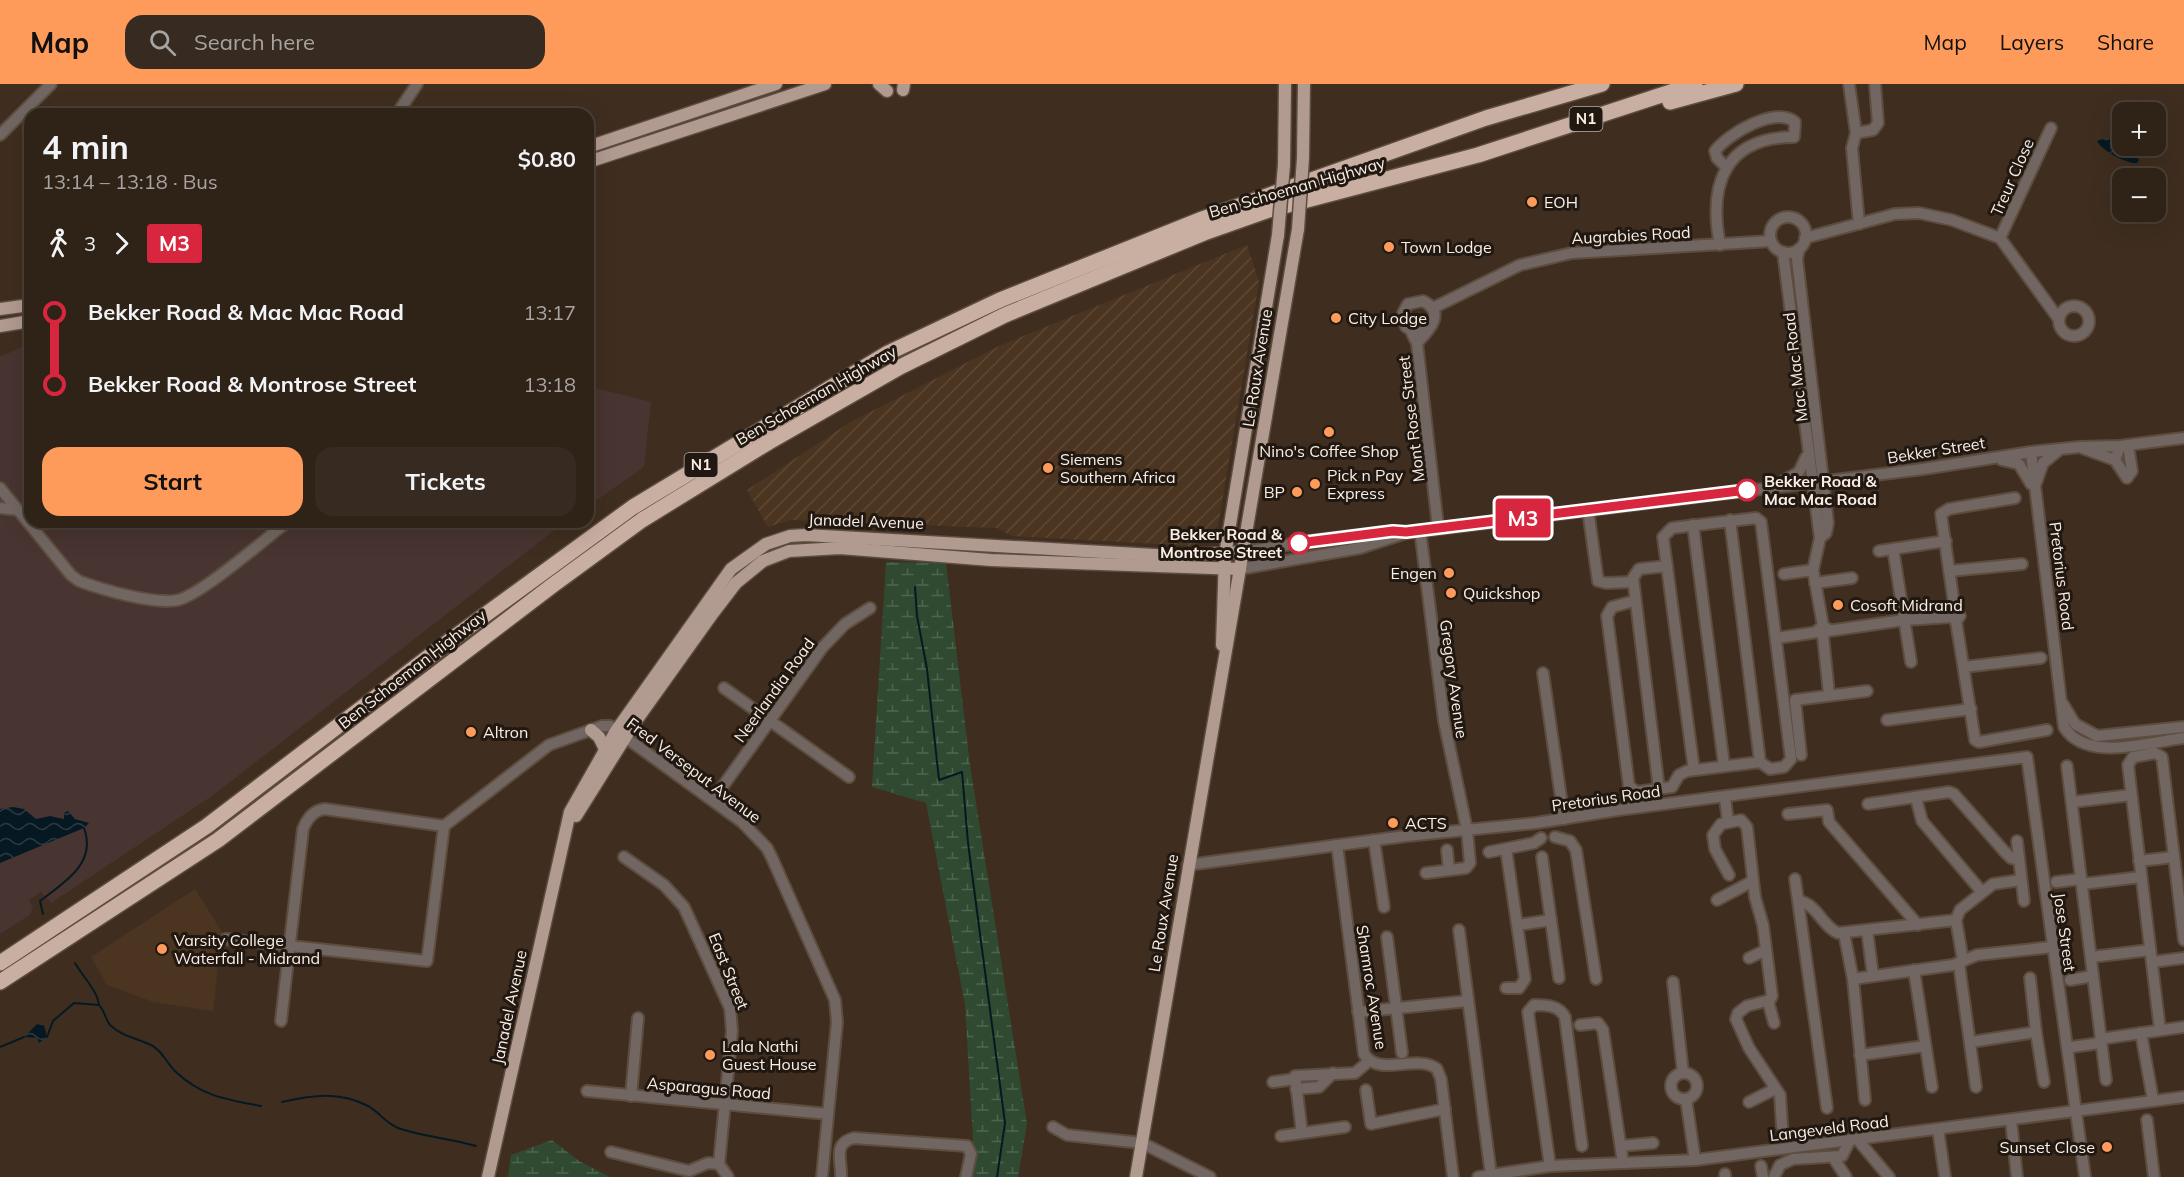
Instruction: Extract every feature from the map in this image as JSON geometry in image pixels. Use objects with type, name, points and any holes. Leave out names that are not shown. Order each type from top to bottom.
[{"type":"highway","points":[[1486,118],[1574,84]]},
{"type":"highway","name":"Ben Schoeman Highway","points":[[0,963],[207,826],[452,639],[633,507],[888,352],[1000,300],[1102,257],[1486,118],[1602,84]]},
{"type":"highway","name":"Ben Schoeman Highway","points":[[0,982],[218,840],[489,632],[642,520],[769,442],[900,367],[1005,315],[1204,233],[1269,210],[1478,155],[1695,84]]},
{"type":"highway","points":[[1478,155],[1736,84]]},
{"type":"main road","points":[[594,145],[776,84]]},
{"type":"main road","points":[[594,160],[825,84]]},
{"type":"main road","name":"Le Roux Avenue","points":[[1224,655],[1221,620],[1223,570],[1278,235],[1284,165],[1285,84]]},
{"type":"main road","name":"Le Roux Avenue","points":[[1136,1177],[1298,229],[1303,158],[1304,84]]},
{"type":"main road","points":[[0,309],[24,306]]},
{"type":"main road","points":[[0,326],[24,322]]},
{"type":"main road","name":"Janadel Avenue","points":[[561,844],[621,734],[730,569],[766,544],[790,536],[835,535],[1172,556],[1225,555],[1243,552]]},
{"type":"main road","name":"Janadel Avenue","points":[[488,1177],[570,812],[605,749],[621,734],[736,583],[763,561],[789,551],[840,548],[991,560],[1223,570],[1240,568]]},
{"type":"main road","points":[[591,730],[598,736],[605,749]]},
{"type":"street","points":[[27,108],[51,84]]},
{"type":"street","points":[[401,108],[417,84]]},
{"type":"street","points":[[1849,84],[1856,133],[1852,148],[1859,224]]},
{"type":"street","points":[[1856,133],[1872,130],[1878,123],[1875,84]]},
{"type":"street","points":[[0,135],[24,111]]},
{"type":"street","points":[[1720,245],[1715,208],[1719,179],[1750,146],[1772,137],[1794,136],[1795,122],[1790,118],[1760,120],[1721,143],[1715,151],[1717,158],[1727,168]]},
{"type":"street","name":"Treur Close","points":[[2001,238],[2051,128]]},
{"type":"street","points":[[1805,238],[1894,214],[1919,213],[1952,220],[2001,238],[2046,299],[2058,318],[2059,325],[2067,335],[2079,336],[2085,332],[2089,325],[2086,311],[2081,307],[2066,307],[2046,299]]},
{"type":"street","points":[[1784,218],[1801,223],[1805,238],[1799,249],[1783,252],[1771,241],[1774,224],[1784,218]]},
{"type":"street","name":"Augrabies Road","points":[[1432,308],[1526,262],[1585,250],[1771,241]]},
{"type":"street","name":"Mac Mac Road","points":[[1799,249],[1797,260],[1828,523],[1826,532],[1820,538]]},
{"type":"street","name":"Mac Mac Road","points":[[1783,252],[1797,376],[1820,538],[1813,570]]},
{"type":"street","points":[[1423,301],[1432,308],[1434,322],[1428,330],[1421,333],[1411,331],[1403,319],[1408,304],[1423,301]]},
{"type":"street","points":[[2058,318],[2066,307]]},
{"type":"street","name":"Mont Rose Street","points":[[1417,343],[1428,330]]},
{"type":"street","name":"Mont Rose Street","points":[[1411,331],[1417,343],[1438,528]]},
{"type":"street","points":[[1797,376],[1811,375]]},
{"type":"street","name":"Bekker Street","points":[[1240,568],[1360,548],[1406,532],[1420,530],[1923,469],[2031,452],[2080,447],[2124,446],[2184,438]]},
{"type":"street","points":[[2115,460],[2124,446]]},
{"type":"street","points":[[2080,447],[2092,454],[2115,460],[2127,478],[2132,471],[2124,446]]},
{"type":"street","points":[[2036,490],[2043,463],[2060,450]]},
{"type":"street","points":[[1769,488],[1799,472],[1807,451]]},
{"type":"street","name":"Pretorius Road","points":[[2031,452],[2063,704],[2061,721],[2064,727],[2074,740],[2086,746],[2098,748],[2184,738]]},
{"type":"street","points":[[1993,457],[2019,464],[2036,490]]},
{"type":"street","points":[[0,488],[24,517]]},
{"type":"street","points":[[2015,498],[1944,511],[1941,514],[1954,616],[1971,709],[1973,737],[1977,742],[2048,730]]},
{"type":"street","points":[[0,508],[18,510]]},
{"type":"street","points":[[1588,510],[1599,581],[1606,584],[1633,582]]},
{"type":"street","points":[[1634,601],[1612,607],[1606,616],[1627,780],[1636,792],[1672,787],[1680,775],[1694,770],[1760,762],[1770,769],[1784,767],[1791,759],[1761,522],[1753,517],[1671,528],[1663,539],[1694,770]]},
{"type":"street","points":[[1730,520],[1760,762]]},
{"type":"street","points":[[1693,525],[1724,765]]},
{"type":"street","points":[[33,528],[70,574],[80,581],[139,596],[171,601],[199,590],[279,528]]},
{"type":"street","name":"Gregory Avenue","points":[[1420,530],[1444,721],[1467,830],[1470,863],[1466,868],[1449,870]]},
{"type":"street","name":"Bekker Street","points":[[1243,552],[1317,540],[1393,531],[1406,532]]},
{"type":"street","points":[[1879,551],[1946,541]]},
{"type":"street","points":[[1893,549],[1911,662]]},
{"type":"street","points":[[1949,571],[2022,564]]},
{"type":"street","points":[[1659,789],[1634,601],[1633,574],[1639,569],[1667,566]]},
{"type":"street","points":[[1785,574],[1813,570],[1823,631],[1829,694]]},
{"type":"street","points":[[1815,583],[1852,578]]},
{"type":"street","name":"Neerlandia Road","points":[[713,801],[833,635],[870,608]]},
{"type":"street","points":[[1777,638],[1904,620],[1954,616]]},
{"type":"street","points":[[1964,667],[2041,658]]},
{"type":"street","points":[[1544,673],[1560,820],[1555,837]]},
{"type":"street","points":[[724,688],[849,777]]},
{"type":"street","points":[[1801,755],[1795,700],[1867,691]]},
{"type":"street","points":[[2063,704],[2075,724],[2097,736],[2184,727]]},
{"type":"street","points":[[1887,720],[1971,709]]},
{"type":"street","name":"Fred Verseput Avenue","points":[[444,826],[549,744],[608,726],[753,831],[767,848],[832,992],[837,1022],[822,1176]]},
{"type":"street","points":[[2160,1030],[2131,795],[2128,760],[2133,757],[2159,754],[2162,760],[2184,940]]},
{"type":"street","name":"Pretorius Road","points":[[1188,865],[1374,840],[1560,820],[2027,757]]},
{"type":"street","name":"Jose Street","points":[[2027,757],[2074,1111],[2085,1177]]},
{"type":"street","points":[[2067,766],[2106,1080]]},
{"type":"street","points":[[1868,804],[1948,792],[1954,794],[2008,855],[2019,860]]},
{"type":"street","points":[[2072,802],[2131,795]]},
{"type":"street","points":[[1725,798],[1728,822]]},
{"type":"street","points":[[1916,798],[1922,821],[1982,892]]},
{"type":"street","points":[[226,939],[290,945],[427,962],[444,826],[325,809],[314,813],[303,829],[290,945],[281,1021]]},
{"type":"street","points":[[1788,814],[1827,810],[1829,822],[1918,925]]},
{"type":"street","points":[[1729,875],[1713,840],[1714,831],[1728,822],[1741,820],[1747,825],[1753,881],[1772,996],[1768,1001],[1747,1006],[1738,1013],[1736,1019],[1749,1048],[1781,1099],[1782,1126]]},
{"type":"street","points":[[1536,823],[1541,838],[1546,842],[1555,837],[1570,841],[1576,850],[1596,979]]},
{"type":"street","points":[[1489,852],[1534,843],[1541,838]]},
{"type":"street","points":[[1374,840],[1384,907]]},
{"type":"street","points":[[2017,841],[2024,901]]},
{"type":"street","name":"Shamroc Avenue","points":[[1337,845],[1364,1054],[1369,1061],[1376,1064],[1419,1063],[1433,1066],[1442,1078],[1453,1177]]},
{"type":"street","points":[[1506,849],[1524,982],[1516,989],[1506,988]]},
{"type":"street","points":[[1426,873],[1449,870],[1447,850]]},
{"type":"street","name":"East Street","points":[[624,857],[664,885],[681,902],[725,993],[733,1023],[719,1164]]},
{"type":"street","points":[[1542,857],[1559,978]]},
{"type":"street","points":[[2139,861],[2174,857]]},
{"type":"street","points":[[2056,882],[2141,877]]},
{"type":"street","points":[[1795,879],[1827,1108]]},
{"type":"street","points":[[1976,1087],[1956,920],[1960,910],[1992,884],[2021,880]]},
{"type":"street","points":[[1717,900],[1753,881]]},
{"type":"street","points":[[1799,901],[1809,903],[1834,931],[1844,933],[1956,920]]},
{"type":"street","points":[[1518,925],[1551,920]]},
{"type":"street","points":[[1459,930],[1491,1175]]},
{"type":"street","points":[[1867,930],[1873,976]]},
{"type":"street","points":[[1844,933],[1853,979],[1865,1100]]},
{"type":"street","points":[[1387,937],[1402,1053]]},
{"type":"street","points":[[1853,979],[1961,962],[1977,955],[2052,947]]},
{"type":"street","points":[[1749,958],[1766,950]]},
{"type":"street","points":[[2091,957],[2150,950]]},
{"type":"street","points":[[2152,962],[2184,958]]},
{"type":"street","points":[[1914,970],[1932,1087]]},
{"type":"street","points":[[2070,980],[2093,976]]},
{"type":"street","points":[[2030,978],[2044,1082]]},
{"type":"street","points":[[1673,982],[1683,1073]]},
{"type":"street","points":[[1358,1012],[1468,1001]]},
{"type":"street","points":[[1768,1001],[1774,1023]]},
{"type":"street","points":[[1550,1166],[1528,1012],[1534,1005],[1551,1006],[1563,1012],[1565,1017],[1582,1146]]},
{"type":"street","points":[[631,1096],[638,1018]]},
{"type":"street","points":[[1580,1025],[1598,1023],[1603,1030],[1623,1163]]},
{"type":"street","points":[[2072,1047],[2184,1027]]},
{"type":"street","points":[[1971,1041],[2036,1032]]},
{"type":"street","points":[[2140,1034],[2153,1100]]},
{"type":"street","points":[[1860,1055],[1925,1046]]},
{"type":"street","points":[[1273,1082],[1295,1081],[1318,1087],[1333,1073],[1355,1073],[1369,1061]]},
{"type":"street","points":[[1683,1073],[1692,1076],[1697,1083],[1696,1091],[1686,1099],[1675,1094],[1671,1087],[1676,1076],[1683,1073]]},
{"type":"street","points":[[1295,1081],[1302,1133]]},
{"type":"street","points":[[1749,1102],[1775,1089]]},
{"type":"street","points":[[1366,1090],[1371,1124],[1445,1109]]},
{"type":"street","name":"Asparagus Road","points":[[587,1091],[828,1114]]},
{"type":"street","name":"Langeveld Road","points":[[1478,1177],[1550,1166],[1695,1160],[2184,1097]]},
{"type":"street","points":[[1686,1099],[1695,1160]]},
{"type":"street","points":[[2011,1120],[2018,1177]]},
{"type":"street","points":[[2147,1120],[2154,1177]]},
{"type":"street","points":[[1053,1127],[1067,1135],[1142,1143],[1210,1177]]},
{"type":"street","points":[[1281,1136],[1345,1127]]},
{"type":"street","points":[[1938,1129],[1945,1177]]},
{"type":"street","points":[[841,1177],[839,1150],[843,1142],[854,1137],[967,1146],[971,1156],[966,1177]]},
{"type":"street","points":[[1774,1177],[1780,1165],[1793,1159],[1833,1157],[1845,1153],[1853,1140],[1889,1177]]},
{"type":"street","points":[[1621,1146],[1653,1143]]},
{"type":"street","points":[[611,1152],[689,1171],[706,1164],[719,1164],[729,1177]]},
{"type":"street","points":[[1833,1157],[1846,1177]]},
{"type":"shaded area","name":"Siemens Southern Africa","points":[[1247,245],[1259,282],[1218,526],[1193,546],[1012,536],[997,528],[791,520],[768,527],[747,490],[849,423],[999,346]]},
{"type":"shaded area","points":[[24,346],[24,528],[557,528],[212,796],[51,903],[41,892],[29,900],[33,907],[30,915],[0,934],[0,357]]},
{"type":"shaded area","points":[[594,388],[651,402],[644,467],[594,502]]},
{"type":"shaded area","name":"Varsity College Waterfall - Midrand","points":[[195,889],[222,932],[213,1011],[153,1002],[107,985],[91,957]]},
{"type":"green space","points":[[886,562],[946,563],[970,765],[1027,1124],[1018,1177],[972,1177],[974,1156],[965,1005],[926,803],[872,787]]},
{"type":"green space","points":[[552,1140],[579,1161],[610,1177],[508,1177],[511,1155]]},
{"type":"water","points":[[2112,140],[2112,155],[2099,145],[2097,141]]},
{"type":"water","points":[[2114,156],[2137,156],[2139,160],[2137,163]]},
{"type":"water","points":[[13,807],[24,809],[36,819],[50,816],[64,819],[64,813],[68,811],[75,819],[89,823],[84,828],[0,863],[0,809]]},
{"type":"water","points":[[37,1024],[44,1025],[47,1037],[39,1043],[37,1038],[24,1037]]},
{"type":"waterway","points":[[915,587],[939,780],[962,772],[968,843],[1005,1123],[997,1177]]},
{"type":"waterway","points":[[43,914],[40,901],[68,879],[82,861],[86,852],[87,840],[84,828]]},
{"type":"waterway","points":[[75,963],[93,989],[99,1005]]},
{"type":"waterway","points":[[47,1037],[53,1021],[74,1003],[99,1005],[110,1025],[125,1035],[155,1047],[176,1072],[195,1087],[226,1099],[261,1106]]},
{"type":"waterway","points":[[0,1047],[24,1037]]},
{"type":"waterway","points":[[282,1102],[315,1096],[347,1098],[368,1106],[398,1128],[476,1146]]},
{"type":"bus line","name":"M3","points":[[1299,543],[1747,490]]},
{"type":"place","name":"EOH","points":[[1532,202]]},
{"type":"place","name":"Town Lodge","points":[[1389,247]]},
{"type":"place","name":"City Lodge","points":[[1336,318]]},
{"type":"place","name":"Nino's Coffee Shop","points":[[1329,432]]},
{"type":"place","name":"Siemens Southern Africa","points":[[1048,468]]},
{"type":"place","name":"Pick n Pay Express","points":[[1315,484]]},
{"type":"place","name":"Bekker Road & Mac Mac Road","points":[[1747,490]]},
{"type":"place","name":"BP","points":[[1297,492]]},
{"type":"place","name":"Bekker Road & Montrose Street","points":[[1299,543]]},
{"type":"place","name":"Engen","points":[[1449,573]]},
{"type":"place","name":"Quickshop","points":[[1451,593]]},
{"type":"place","name":"Cosoft Midrand","points":[[1838,605]]},
{"type":"place","name":"Altron","points":[[471,732]]},
{"type":"place","name":"ACTS","points":[[1393,823]]},
{"type":"place","name":"Varsity College Waterfall - Midrand","points":[[162,949]]},
{"type":"place","name":"Lala Nathi Guest House","points":[[710,1055]]},
{"type":"place","name":"Sunset Close","points":[[2107,1147]]}]
